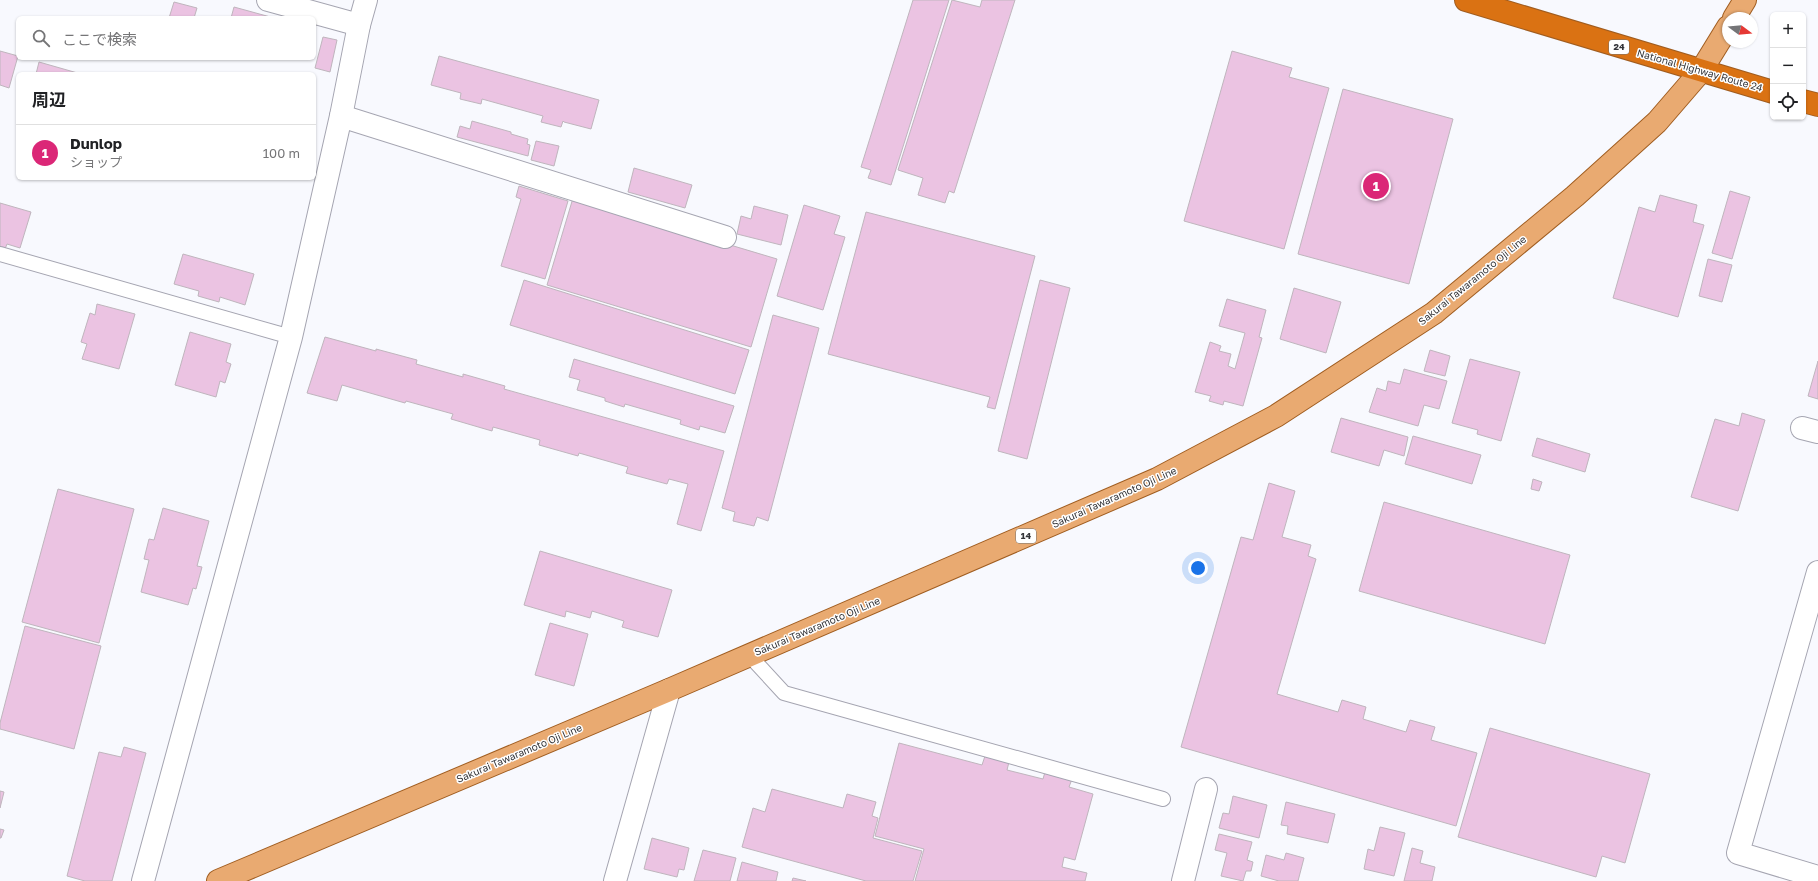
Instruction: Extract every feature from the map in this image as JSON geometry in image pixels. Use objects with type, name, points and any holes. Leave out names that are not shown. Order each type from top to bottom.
[{"type":"highway","name":"National Highway Route 24","points":[[1466,0],[1770,91]]},
{"type":"highway","points":[[1806,102],[1818,105]]},
{"type":"main road","points":[[1738,12],[1745,0]]},
{"type":"main road","name":"Sakurai Tawaramoto Oji Line","points":[[218,881],[669,690],[1157,479],[1276,416],[1434,313],[1575,196],[1658,122],[1701,71],[1722,37]]},
{"type":"street","points":[[268,0],[359,25]]},
{"type":"street","points":[[143,881],[291,337],[341,116],[359,25],[366,0]]},
{"type":"street","points":[[341,116],[725,237]]},
{"type":"street","points":[[1818,572],[1738,853],[1818,877]]},
{"type":"street","points":[[615,881],[669,690]]},
{"type":"street","points":[[1183,881],[1206,789]]},
{"type":"lane","points":[[0,254],[291,337]]},
{"type":"lane","points":[[749,655],[784,693],[1163,799]]},
{"type":"building","points":[[913,0],[949,0],[891,185],[868,178],[871,170],[861,167]]},
{"type":"building","points":[[952,0],[980,7],[982,0],[1015,0],[954,193],[949,191],[945,203],[918,195],[923,178],[898,170]]},
{"type":"building","points":[[174,2],[197,8],[195,16],[170,16]]},
{"type":"building","points":[[234,7],[267,16],[232,16]]},
{"type":"building","points":[[323,37],[337,40],[330,72],[315,68]]},
{"type":"building","points":[[0,51],[16,55],[17,60],[9,88],[0,85]]},
{"type":"building","points":[[1232,51],[1292,68],[1289,77],[1329,88],[1284,249],[1184,221]]},
{"type":"building","points":[[439,56],[599,100],[591,129],[563,121],[561,127],[541,122],[543,116],[482,99],[481,104],[460,99],[461,93],[431,85]]},
{"type":"building","points":[[39,62],[74,72],[36,72]]},
{"type":"building","points":[[1343,89],[1453,119],[1409,284],[1298,254]]},
{"type":"building","points":[[472,121],[511,132],[511,134],[528,139],[527,144],[530,145],[528,156],[457,137],[460,126],[470,129]]},
{"type":"building","points":[[536,141],[559,146],[554,166],[531,160]]},
{"type":"building","points":[[634,168],[692,185],[685,208],[628,192]]},
{"type":"building","points":[[519,186],[568,201],[545,279],[501,266],[521,199],[516,197]]},
{"type":"building","points":[[1730,191],[1750,197],[1732,259],[1712,253]]},
{"type":"building","points":[[1660,195],[1697,205],[1693,222],[1704,225],[1678,317],[1613,298],[1639,207],[1655,212]]},
{"type":"building","points":[[573,198],[777,259],[751,347],[547,285]]},
{"type":"building","points":[[0,203],[31,212],[20,248],[7,244],[5,249],[0,247]]},
{"type":"building","points":[[804,205],[840,216],[834,234],[845,237],[823,310],[777,296]]},
{"type":"building","points":[[754,206],[788,215],[781,245],[737,234],[741,216],[751,219]]},
{"type":"building","points":[[866,212],[1035,256],[995,409],[987,407],[990,397],[828,354]]},
{"type":"building","points":[[183,254],[254,274],[245,305],[220,297],[219,302],[198,296],[199,291],[174,284]]},
{"type":"building","points":[[1708,259],[1732,265],[1722,302],[1699,296]]},
{"type":"building","points":[[524,280],[749,350],[735,394],[510,325]]},
{"type":"building","points":[[1040,280],[1070,288],[1027,459],[998,451]]},
{"type":"building","points":[[1294,288],[1341,302],[1326,353],[1280,339]]},
{"type":"building","points":[[1227,299],[1266,310],[1259,337],[1262,338],[1243,406],[1224,401],[1223,405],[1209,401],[1211,396],[1195,392],[1210,342],[1221,346],[1219,351],[1231,354],[1228,366],[1235,369],[1245,333],[1219,326]]},
{"type":"building","points":[[97,304],[135,314],[119,369],[82,359],[87,344],[81,342],[90,313],[95,315]]},
{"type":"building","points":[[773,315],[819,328],[768,521],[757,517],[754,526],[733,521],[735,512],[722,508]]},
{"type":"building","points":[[190,332],[231,344],[226,362],[231,364],[225,383],[220,381],[216,397],[175,385]]},
{"type":"building","points":[[325,337],[376,351],[376,349],[417,360],[416,364],[463,377],[463,374],[505,386],[504,389],[724,451],[701,531],[677,524],[688,484],[669,479],[667,484],[626,473],[628,467],[579,453],[578,456],[539,445],[540,440],[493,427],[492,431],[451,419],[453,414],[406,401],[405,403],[342,385],[337,401],[307,393]]},
{"type":"building","points":[[1430,350],[1450,356],[1445,376],[1424,371]]},
{"type":"building","points":[[574,359],[734,406],[725,433],[700,426],[699,430],[680,424],[681,420],[625,404],[624,407],[605,401],[605,398],[577,390],[580,380],[569,377]]},
{"type":"building","points":[[1470,359],[1520,372],[1501,441],[1477,434],[1478,430],[1452,423]]},
{"type":"building","points":[[1818,361],[1818,399],[1808,396]]},
{"type":"building","points":[[1404,369],[1447,381],[1439,409],[1424,405],[1418,426],[1369,412],[1377,388],[1386,391],[1388,381],[1400,384]]},
{"type":"building","points":[[1742,413],[1765,420],[1738,511],[1691,497],[1715,419],[1739,426]]},
{"type":"building","points":[[1341,418],[1408,437],[1404,456],[1384,450],[1379,466],[1331,452]]},
{"type":"building","points":[[1413,436],[1481,455],[1472,484],[1405,464]]},
{"type":"building","points":[[1537,438],[1590,454],[1585,472],[1532,456]]},
{"type":"building","points":[[1533,479],[1542,482],[1539,491],[1531,489]]},
{"type":"building","points":[[1269,483],[1295,491],[1282,537],[1311,545],[1308,556],[1316,559],[1277,694],[1338,712],[1342,700],[1366,707],[1363,719],[1406,732],[1410,720],[1435,727],[1431,740],[1477,753],[1456,826],[1181,747],[1241,537],[1253,540]]},
{"type":"building","points":[[58,489],[134,509],[99,643],[22,622]]},
{"type":"building","points":[[1384,502],[1570,555],[1545,644],[1359,591]]},
{"type":"building","points":[[163,508],[209,521],[197,566],[202,567],[196,589],[193,588],[188,605],[141,592],[149,560],[144,559],[149,539],[154,540]]},
{"type":"building","points":[[540,551],[672,590],[658,637],[622,627],[624,621],[592,611],[590,618],[566,611],[565,617],[524,605]]},
{"type":"building","points":[[550,623],[588,634],[574,686],[535,675]]},
{"type":"building","points":[[25,626],[101,646],[74,749],[0,729],[0,723]]},
{"type":"building","points":[[1490,728],[1650,774],[1625,863],[1602,856],[1596,877],[1458,837]]},
{"type":"building","points":[[899,743],[982,765],[985,756],[1009,762],[1007,770],[1043,779],[1045,772],[1072,779],[1069,787],[1093,794],[1075,860],[1064,857],[1062,867],[1087,873],[1085,881],[915,881],[924,849],[875,836]]},
{"type":"building","points":[[124,747],[146,753],[112,881],[85,881],[67,876],[99,752],[121,757]]},
{"type":"building","points":[[772,789],[843,808],[847,794],[876,802],[872,816],[878,818],[873,838],[922,851],[913,881],[866,881],[742,847],[753,808],[765,812]]},
{"type":"building","points":[[0,791],[4,792],[0,808]]},
{"type":"building","points":[[1233,796],[1267,805],[1259,838],[1219,828],[1223,813],[1229,814]]},
{"type":"building","points":[[1286,802],[1335,814],[1328,843],[1287,834],[1288,826],[1281,825]]},
{"type":"building","points":[[1380,827],[1405,833],[1394,876],[1364,869],[1368,849],[1374,851]]},
{"type":"building","points":[[0,829],[4,830],[1,838],[0,838]]},
{"type":"building","points":[[1219,834],[1252,842],[1247,860],[1253,862],[1251,871],[1246,871],[1243,881],[1221,876],[1227,853],[1215,850]]},
{"type":"building","points":[[652,838],[689,848],[684,870],[679,869],[677,877],[644,869]]},
{"type":"building","points":[[1412,848],[1423,851],[1420,863],[1435,867],[1432,881],[1404,881]]},
{"type":"building","points":[[703,850],[736,858],[730,881],[694,881]]},
{"type":"building","points":[[1286,853],[1304,858],[1298,881],[1279,881],[1261,876],[1266,855],[1284,860]]},
{"type":"building","points":[[742,862],[778,872],[776,881],[737,881]]},
{"type":"building","points":[[793,878],[806,881],[792,881]]},
{"type":"place","name":"Dunlop","points":[[1376,186]]}]
